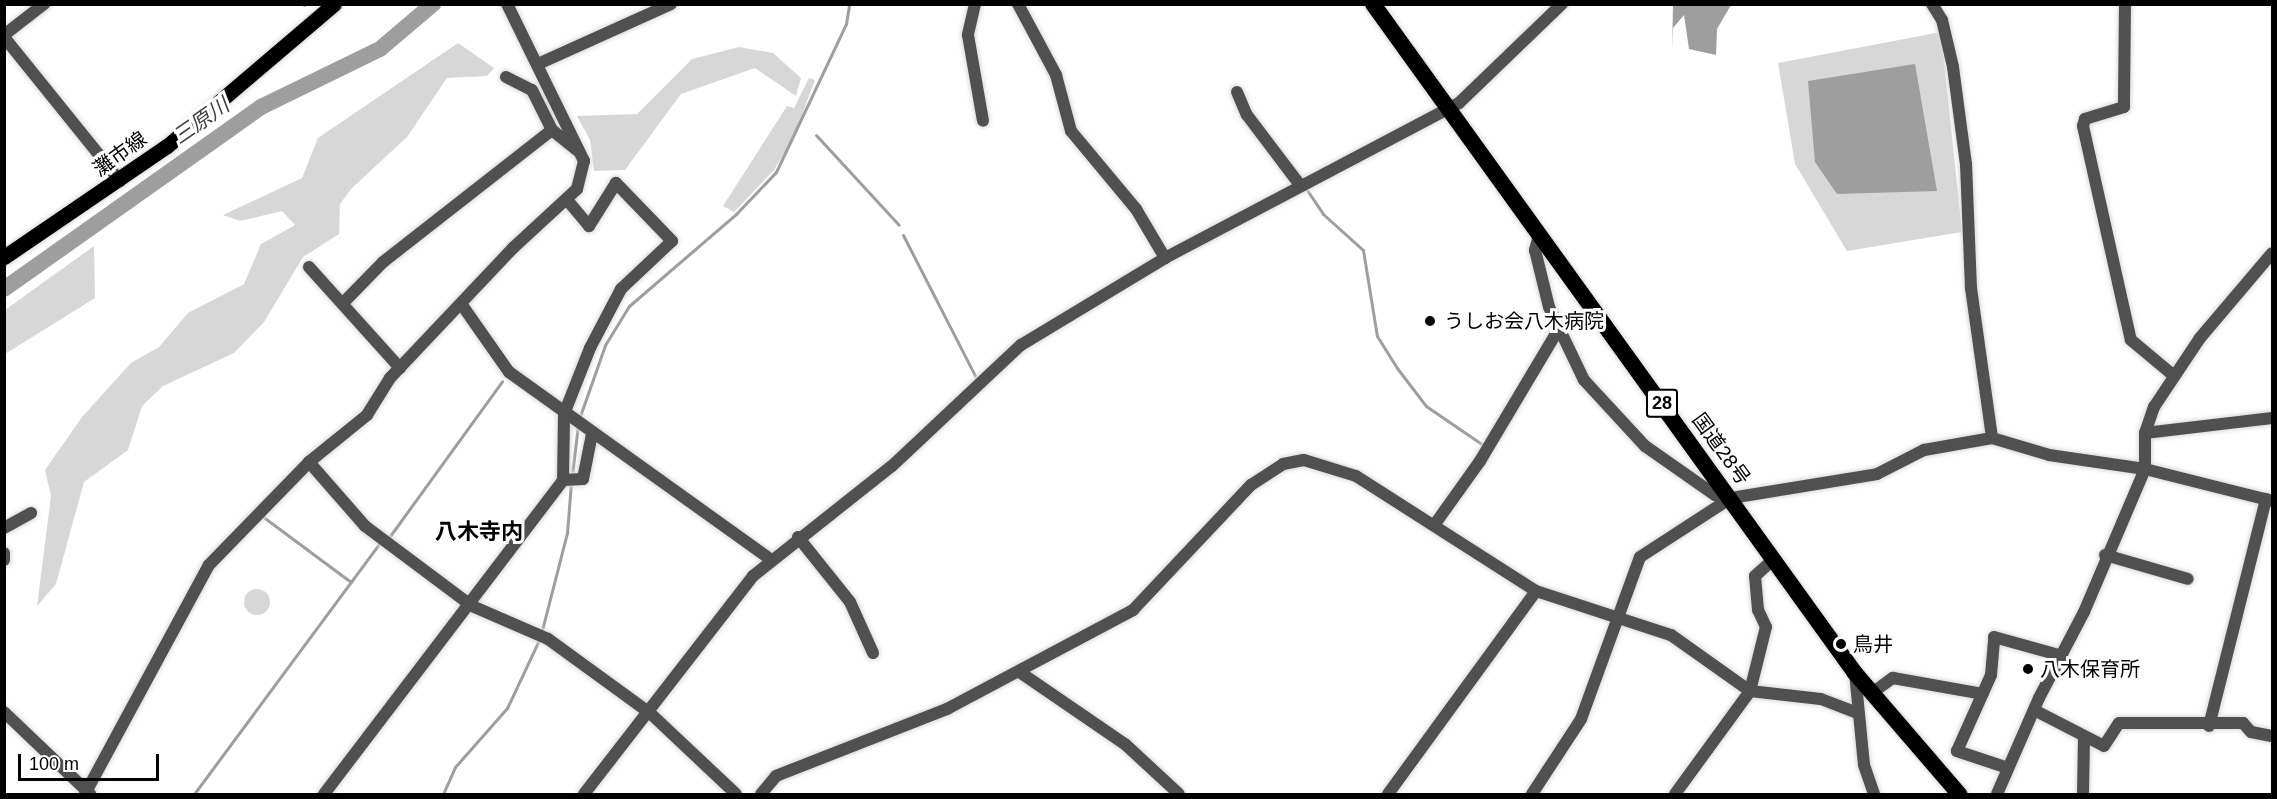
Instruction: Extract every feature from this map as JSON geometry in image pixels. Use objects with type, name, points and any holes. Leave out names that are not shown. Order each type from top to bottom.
[{"type":"highway","name":"国道28号","points":[[1373,4],[1855,673],[1959,795]]},
{"type":"main road","name":"灘市線","points":[[4,257],[120,181],[330,6]]},
{"type":"street","points":[[44,4],[4,36],[120,181]]},
{"type":"street","points":[[4,712],[87,794],[209,565],[309,462],[367,415],[400,368],[577,189],[584,161],[507,4]]},
{"type":"street","points":[[538,64],[671,4]]},
{"type":"street","points":[[975,4],[968,35],[983,121]]},
{"type":"street","points":[[1018,4],[1056,75],[1071,131],[1136,208],[1165,258]]},
{"type":"street","points":[[584,795],[650,713],[753,576],[798,537],[892,466],[1021,345],[1165,258],[1446,108],[1482,83],[1562,4]]},
{"type":"street","points":[[1932,4],[1942,20],[1954,78],[1966,164],[1971,288],[1992,438]]},
{"type":"street","points":[[2125,4],[2124,107],[2085,119],[2083,126],[2131,340],[2173,375]]},
{"type":"street","points":[[506,77],[532,90],[552,130],[580,152]]},
{"type":"street","points":[[1237,92],[1247,115],[1300,185]]},
{"type":"street","points":[[345,301],[383,262],[552,130]]},
{"type":"street","points":[[324,795],[472,606],[563,480],[566,415],[621,289],[672,241],[616,183],[589,226],[567,199]]},
{"type":"street","points":[[1539,235],[1535,250],[1557,332],[1584,380],[1645,446],[1688,478],[1731,498]]},
{"type":"street","points":[[1998,794],[2145,469],[2145,433],[2173,375],[2272,254]]},
{"type":"street","points":[[309,267],[345,301],[400,368]]},
{"type":"street","points":[[462,305],[509,372],[590,433],[772,560]]},
{"type":"street","points":[[1435,524],[1480,461],[1557,332]]},
{"type":"street","points":[[2145,433],[2272,418]]},
{"type":"street","points":[[563,480],[583,479],[590,433]]},
{"type":"street","points":[[1532,795],[1581,720],[1615,615],[1640,557],[1731,498],[1877,474],[1924,450],[1992,438],[2049,455],[2145,469],[2269,500],[2209,726]]},
{"type":"street","points":[[761,795],[776,776],[920,721],[1021,673],[1133,610],[1251,485],[1283,464],[1304,460],[1340,467],[1435,524],[1536,591],[1671,635],[1750,692],[1821,699],[1858,713]]},
{"type":"street","points":[[309,462],[352,516],[472,606],[548,639],[650,713],[736,795]]},
{"type":"street","points":[[4,528],[31,513]]},
{"type":"street","points":[[798,537],[850,602],[873,653]]},
{"type":"street","points":[[4,553],[4,560]]},
{"type":"street","points":[[2105,555],[2188,579]]},
{"type":"street","points":[[1675,795],[1750,692],[1766,627],[1758,610],[1755,576],[1774,559]]},
{"type":"street","points":[[1388,795],[1536,591]]},
{"type":"street","points":[[2008,768],[1957,751],[1991,675],[1994,638],[2062,656]]},
{"type":"street","points":[[1021,673],[1126,745],[1179,795]]},
{"type":"street","points":[[1855,673],[1858,713],[1874,795]]},
{"type":"street","points":[[1872,693],[1893,678],[1983,694]]},
{"type":"street","points":[[2036,711],[2104,746],[2120,723],[2209,726],[2243,723],[2251,732],[2272,736]]},
{"type":"street","points":[[2083,795],[2084,737]]},
{"type":"shaded area","points":[[1673,5],[1731,5],[1717,29],[1716,55],[1689,49],[1684,15],[1673,28],[1672,51]]},
{"type":"shaded area","points":[[1941,32],[1962,232],[1847,251],[1795,164],[1778,63]]},
{"type":"shaded area","points":[[458,43],[494,68],[487,76],[447,78],[407,137],[351,189],[340,204],[339,234],[303,257],[264,322],[234,353],[163,386],[142,406],[128,450],[84,482],[56,584],[37,606],[51,496],[45,470],[82,417],[131,363],[159,347],[188,313],[244,284],[261,244],[295,225],[282,211],[240,221],[223,215],[302,178],[318,138]]},
{"type":"shaded area","points":[[739,47],[773,53],[801,78],[796,96],[755,68],[681,94],[625,170],[594,171],[590,140],[577,116],[637,114],[692,59]]},
{"type":"shaded area","points":[[1915,64],[1937,191],[1837,194],[1815,162],[1808,81]]},
{"type":"shaded area","points":[[809,78],[815,80],[794,136],[774,170],[734,212],[723,206],[787,106],[794,108]]},
{"type":"shaded area","points":[[94,246],[95,298],[5,354],[5,310]]},
{"type":"shaded area","points":[[257,589],[266,593],[270,602],[266,611],[257,615],[248,611],[244,602],[248,593]]},
{"type":"waterway","name":"三原川","points":[[4,289],[261,107],[380,49],[433,4]]},
{"type":"waterway","points":[[579,419],[605,345],[629,306],[736,214],[776,172],[846,24],[849,4]]},
{"type":"waterway","points":[[816,135],[899,225]]},
{"type":"waterway","points":[[1307,190],[1323,214],[1363,250],[1377,336],[1397,368],[1426,406],[1486,447]]},
{"type":"waterway","points":[[903,235],[975,376]]},
{"type":"waterway","points":[[390,536],[502,381]]},
{"type":"waterway","points":[[572,475],[578,425]]},
{"type":"waterway","points":[[541,634],[567,533],[571,482]]},
{"type":"waterway","points":[[262,516],[351,582]]},
{"type":"waterway","points":[[194,794],[380,543]]},
{"type":"waterway","points":[[443,794],[455,767],[507,708],[539,640]]},
{"type":"place","name":"うしお会八木病院","points":[[1430,321]]},
{"type":"place","name":"鳥井","points":[[1841,644]]},
{"type":"place","name":"八木保育所","points":[[2028,669]]},
{"type":"district","name":"八木寺内","points":[[479,532]]}]
